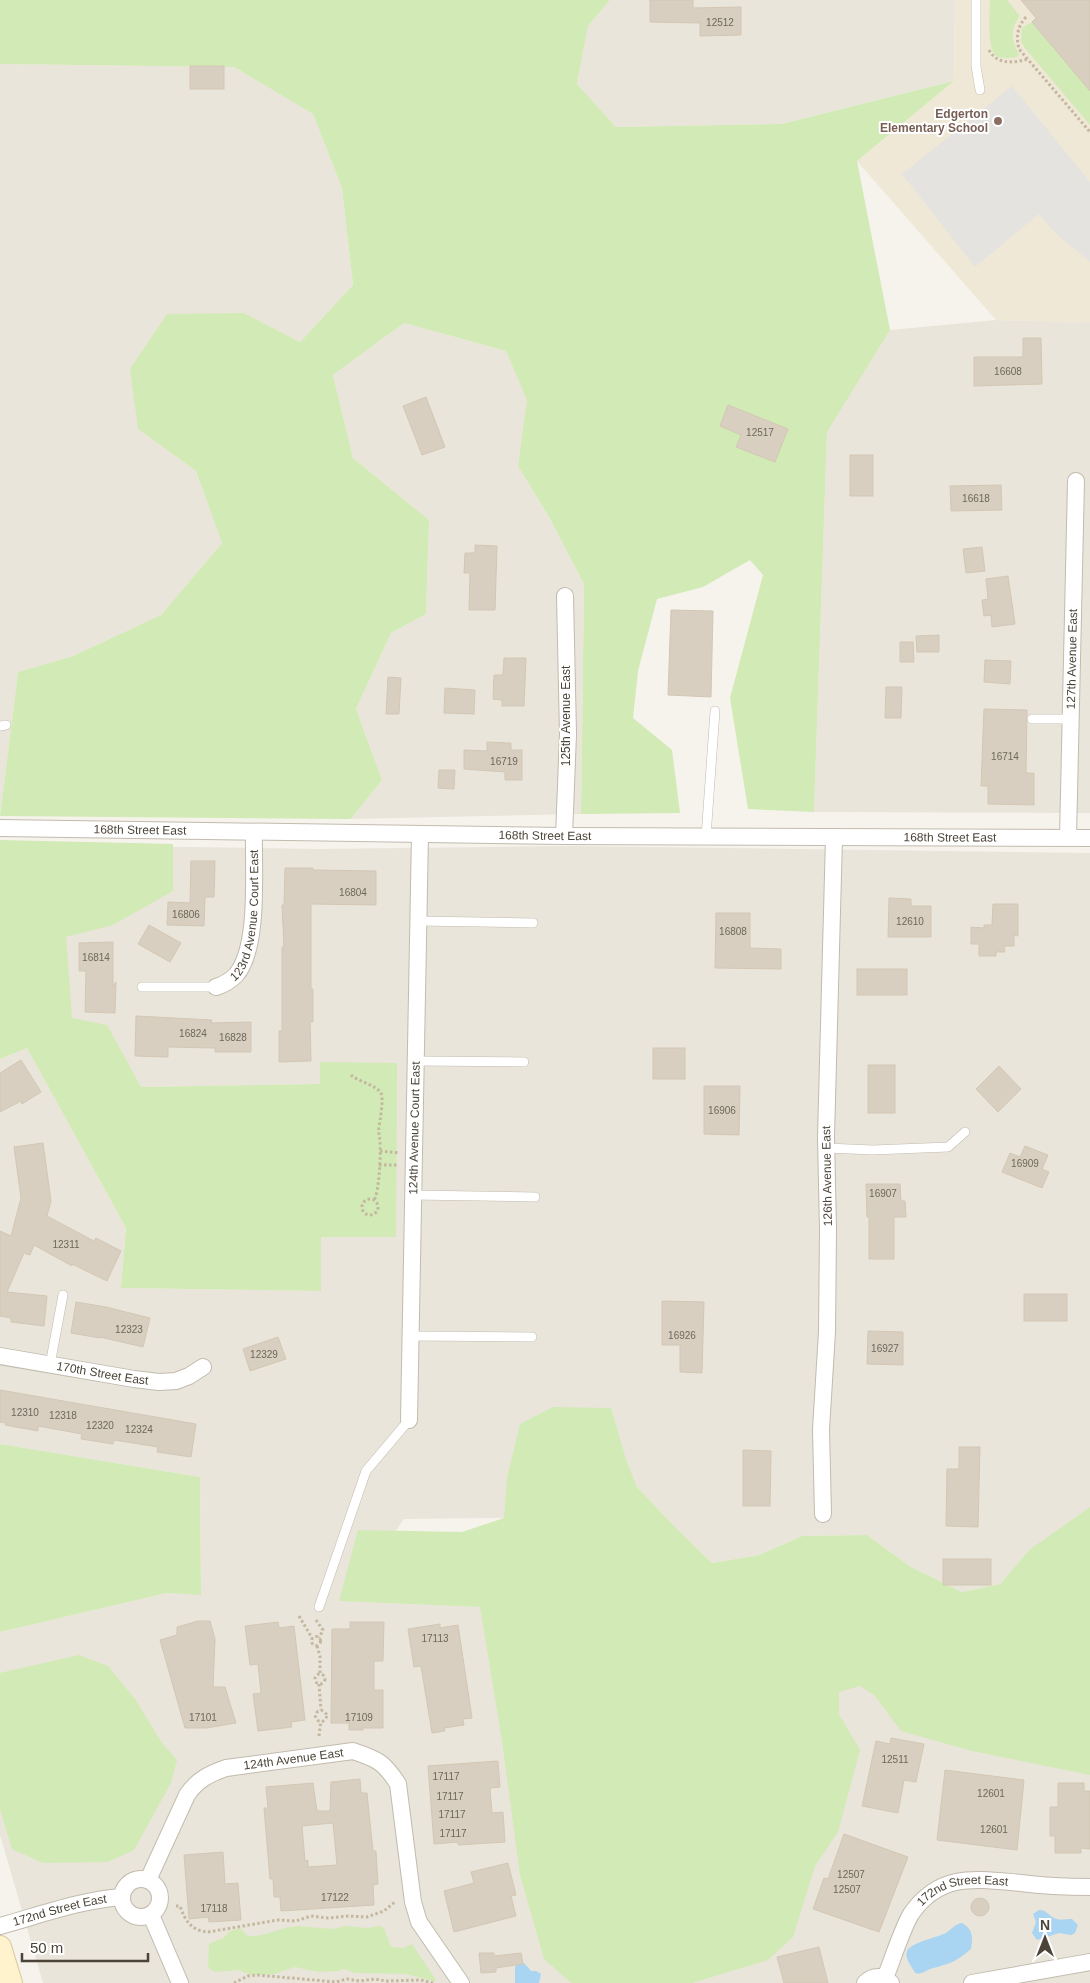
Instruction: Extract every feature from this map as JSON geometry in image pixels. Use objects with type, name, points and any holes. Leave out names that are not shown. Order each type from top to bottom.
[{"type":"main road","points":[[0,1947],[11,1983]]},
{"type":"street","name":"127th Avenue East","points":[[1068,838],[1076,482]]},
{"type":"street","name":"125th Avenue East","points":[[564,836],[568,734],[565,596]]},
{"type":"street","name":"168th Street East","points":[[0,828],[564,836],[1090,838]]},
{"type":"street","name":"123rd Avenue Court East","points":[[216,987],[236,975],[245,958],[252,931],[254,832]]},
{"type":"street","name":"124th Avenue Court East","points":[[409,1420],[420,834]]},
{"type":"street","name":"126th Avenue East","points":[[823,1514],[821,1429],[827,1332],[828,1230],[826,1148],[834,837]]},
{"type":"street","name":"170th Street East","points":[[0,1356],[159,1382],[176,1381],[189,1376],[202,1367]]},
{"type":"street","name":"124th Avenue East","points":[[148,1880],[187,1795],[194,1784],[209,1773],[226,1768],[353,1751],[372,1758],[387,1768],[398,1784],[413,1902],[419,1922],[461,1983]]},
{"type":"street","name":"172nd Street East","points":[[888,1981],[910,1916],[933,1890],[966,1879],[1090,1888]]},
{"type":"street","points":[[135,1880],[148,1880],[158,1888],[161,1900],[159,1906],[151,1915],[139,1918],[133,1916],[124,1907],[122,1897],[125,1888],[130,1883],[135,1880]]},
{"type":"street","name":"172nd Street East","points":[[0,1926],[85,1903],[122,1897]]},
{"type":"street","points":[[151,1915],[180,1983]]},
{"type":"street","points":[[972,1983],[1090,1962]]},
{"type":"street","points":[[865,1983],[874,1977],[888,1981]]},
{"type":"lane","points":[[976,0],[976,66],[980,90]]},
{"type":"lane","points":[[706,837],[715,711]]},
{"type":"lane","points":[[1032,719],[1070,719]]},
{"type":"lane","points":[[418,922],[533,923]]},
{"type":"lane","points":[[142,987],[216,987]]},
{"type":"lane","points":[[416,1061],[524,1062]]},
{"type":"lane","points":[[826,1148],[873,1150],[948,1147],[965,1132]]},
{"type":"lane","points":[[413,1195],[535,1197]]},
{"type":"lane","points":[[50,1364],[63,1295]]},
{"type":"lane","points":[[411,1336],[532,1337]]},
{"type":"lane","points":[[319,1607],[366,1471],[409,1420]]},
{"type":"path","points":[[1026,17],[1018,29],[1017,42],[1023,55],[1090,132]]},
{"type":"path","points":[[988,45],[990,52],[999,60],[1006,62],[1028,59]]},
{"type":"path","points":[[350,1075],[378,1090],[383,1098],[378,1131],[381,1144],[378,1171],[380,1180],[378,1195],[374,1200]]},
{"type":"path","points":[[366,1199],[374,1200],[378,1209],[372,1215],[367,1214],[363,1211],[362,1203],[366,1199]]},
{"type":"path","points":[[299,1616],[312,1638],[312,1643],[317,1646],[320,1656],[320,1674]]},
{"type":"path","points":[[316,1620],[323,1630],[317,1646]]},
{"type":"path","points":[[312,1638],[316,1636],[319,1638]]},
{"type":"path","points":[[320,1674],[317,1674],[314,1678],[315,1682],[320,1684]]},
{"type":"path","points":[[320,1674],[325,1678],[324,1682],[320,1684]]},
{"type":"path","points":[[320,1684],[321,1710],[316,1715],[321,1721]]},
{"type":"path","points":[[319,1736],[321,1721],[327,1716],[321,1710]]},
{"type":"path","points":[[176,1906],[180,1906],[183,1916],[191,1926],[208,1932],[278,1920],[296,1921],[311,1916],[328,1918],[367,1917],[384,1911],[396,1901]]},
{"type":"path","points":[[234,1983],[248,1976],[257,1975],[336,1982],[375,1979],[386,1981],[422,1980],[433,1983]]},
{"type":"shaded area","points":[[610,0],[955,0],[954,81],[782,124],[616,127],[577,84],[588,26]]},
{"type":"shaded area","name":"Edgerton Elementary School","points":[[955,0],[1090,0],[1090,322],[996,320],[857,161],[954,81]]},
{"type":"shaded area","points":[[0,64],[234,67],[313,114],[342,188],[353,285],[300,342],[244,313],[139,429],[196,471],[222,543],[161,615],[73,656],[18,672],[0,816]]},
{"type":"shaded area","points":[[1012,86],[1090,182],[1090,262],[1055,233],[1039,214],[975,267],[902,174]]},
{"type":"shaded area","points":[[996,320],[1090,322],[1090,813],[814,812],[827,431],[890,330]]},
{"type":"shaded area","points":[[404,323],[506,351],[528,400],[518,466],[549,517],[584,584],[581,814],[351,819],[382,780],[356,709],[391,633],[426,614],[429,520],[353,458],[333,375]]},
{"type":"shaded area","points":[[59,845],[319,849],[571,846],[1090,853],[1090,1558],[1029,1550],[1000,1584],[962,1592],[911,1567],[867,1535],[802,1536],[759,1555],[712,1563],[637,1487],[625,1456],[580,1517],[404,1519],[347,1601],[480,1607],[822,1689],[889,1664],[1090,1730],[1090,1983],[43,1983],[0,1835],[0,1632],[167,1593],[201,1594],[200,1477],[0,1444],[0,1059],[27,1048],[126,1228],[121,1288],[321,1291],[320,1084],[141,1087],[55,1085]]},
{"type":"green space","points":[[0,0],[610,0],[588,26],[577,84],[616,127],[782,124],[954,81],[857,161],[890,330],[827,432],[814,812],[748,809],[730,698],[763,575],[750,560],[703,587],[657,599],[638,671],[633,718],[672,750],[680,813],[581,814],[584,584],[549,517],[518,466],[527,400],[506,351],[404,323],[333,375],[353,458],[429,520],[426,614],[391,633],[356,709],[382,780],[351,819],[0,816],[18,672],[73,656],[161,615],[222,543],[196,471],[138,429],[130,369],[167,314],[244,313],[300,342],[353,285],[342,188],[313,114],[234,67],[0,64]]},
{"type":"green space","points":[[990,0],[1007,0],[1020,16],[1013,30],[1014,44],[1019,54],[1017,57],[1002,58],[994,54],[989,31]]},
{"type":"green space","points":[[1032,22],[1090,91],[1090,125],[1024,47],[1021,41],[1022,28]]},
{"type":"green space","points":[[0,840],[173,844],[173,891],[113,925],[66,937],[72,1018],[107,1025],[141,1087],[320,1084],[320,1062],[397,1063],[396,1237],[321,1237],[321,1291],[121,1288],[126,1228],[27,1048],[0,1059]]},
{"type":"green space","points":[[553,1407],[611,1408],[625,1456],[637,1487],[712,1563],[759,1555],[802,1536],[867,1535],[911,1567],[962,1592],[1000,1584],[1029,1550],[1090,1507],[1090,1775],[972,1751],[901,1731],[875,1696],[860,1686],[839,1692],[839,1714],[860,1750],[838,1832],[815,1866],[793,1937],[768,1960],[692,1983],[571,1983],[544,1959],[520,1875],[502,1741],[480,1607],[339,1601],[358,1530],[462,1532],[504,1518],[507,1478],[520,1424]]},
{"type":"green space","points":[[0,1444],[200,1477],[201,1595],[167,1593],[0,1632]]},
{"type":"green space","points":[[79,1655],[108,1666],[135,1699],[162,1743],[177,1760],[171,1783],[134,1850],[108,1862],[43,1863],[12,1849],[0,1809],[0,1673]]},
{"type":"green space","points":[[297,1926],[333,1929],[345,1926],[367,1928],[380,1926],[384,1928],[391,1947],[403,1948],[412,1944],[436,1980],[433,1981],[407,1974],[355,1973],[344,1969],[319,1972],[295,1967],[274,1974],[251,1975],[239,1970],[216,1972],[208,1966],[209,1944],[223,1938],[228,1932],[240,1928],[248,1936],[255,1936]]},
{"type":"water","points":[[1039,1910],[1046,1912],[1056,1919],[1072,1919],[1078,1925],[1075,1933],[1071,1935],[1059,1933],[1037,1940],[1032,1933],[1036,1922],[1033,1914]]},
{"type":"water","points":[[962,1923],[970,1931],[971,1949],[952,1962],[921,1973],[915,1973],[907,1957],[907,1951],[914,1945],[946,1933]]},
{"type":"water","points":[[524,1963],[531,1971],[541,1974],[539,1983],[515,1983],[515,1966]]},
{"type":"building","points":[[650,0],[693,0],[693,8],[741,7],[741,35],[700,36],[700,23],[650,22]]},
{"type":"building","points":[[1021,0],[1090,0],[1090,91],[1032,22],[1036,18]]},
{"type":"building","points":[[190,66],[224,66],[224,89],[190,89]]},
{"type":"building","points":[[1023,338],[1041,338],[1042,384],[974,386],[974,357],[1023,357]]},
{"type":"building","points":[[426,397],[445,447],[422,455],[403,406]]},
{"type":"building","points":[[728,405],[788,429],[775,462],[736,447],[741,435],[720,426]]},
{"type":"building","points":[[850,455],[873,455],[873,496],[850,496]]},
{"type":"building","points":[[1001,485],[1002,510],[951,511],[950,486]]},
{"type":"building","points":[[475,545],[497,546],[495,610],[469,610],[470,573],[464,573],[465,553],[475,553]]},
{"type":"building","points":[[982,547],[985,571],[966,573],[963,549]]},
{"type":"building","points":[[1008,576],[1015,624],[992,627],[991,615],[984,616],[982,600],[988,599],[986,579]]},
{"type":"building","points":[[671,610],[713,611],[711,697],[668,695]]},
{"type":"building","points":[[939,635],[939,652],[917,652],[916,636]]},
{"type":"building","points":[[900,642],[913,642],[914,662],[900,662]]},
{"type":"building","points":[[504,658],[526,658],[524,706],[502,706],[502,700],[493,699],[494,675],[503,675]]},
{"type":"building","points":[[985,660],[1011,661],[1010,684],[984,682]]},
{"type":"building","points":[[388,677],[401,678],[399,714],[386,714]]},
{"type":"building","points":[[886,687],[902,687],[901,718],[885,718]]},
{"type":"building","points":[[445,688],[475,690],[474,714],[444,713]]},
{"type":"building","points":[[984,709],[1027,710],[1026,773],[1034,773],[1034,805],[988,804],[988,786],[981,786]]},
{"type":"building","points":[[487,742],[511,743],[511,750],[522,750],[522,780],[505,780],[505,772],[464,769],[464,750],[487,751]]},
{"type":"building","points":[[439,770],[455,770],[454,789],[438,788]]},
{"type":"building","points":[[191,861],[215,861],[214,897],[205,897],[204,926],[167,925],[168,902],[190,903]]},
{"type":"building","points":[[285,868],[376,871],[376,905],[311,904],[313,1022],[310,1022],[311,1061],[279,1062],[279,1031],[282,1031],[282,947],[284,947],[282,905],[284,905]]},
{"type":"building","points":[[889,898],[911,899],[911,906],[931,906],[931,937],[888,937]]},
{"type":"building","points":[[993,904],[1018,904],[1018,936],[1014,935],[1014,946],[1004,946],[1005,952],[996,952],[996,956],[979,956],[979,944],[971,944],[971,927],[984,928],[984,925],[992,925]]},
{"type":"building","points":[[716,913],[750,913],[750,948],[781,949],[781,969],[715,968]]},
{"type":"building","points":[[149,925],[181,943],[170,962],[138,944]]},
{"type":"building","points":[[113,942],[113,986],[116,982],[115,1013],[85,1012],[86,971],[79,971],[79,943]]},
{"type":"building","points":[[857,969],[907,969],[907,995],[857,995]]},
{"type":"building","points":[[136,1016],[212,1020],[211,1023],[251,1022],[251,1052],[215,1052],[215,1048],[168,1047],[168,1057],[135,1056]]},
{"type":"building","points":[[653,1048],[685,1048],[685,1079],[653,1079]]},
{"type":"building","points":[[21,1060],[41,1092],[22,1104],[21,1101],[0,1112],[0,1073]]},
{"type":"building","points":[[868,1065],[895,1065],[895,1113],[868,1113]]},
{"type":"building","points":[[999,1066],[1021,1089],[998,1112],[976,1089]]},
{"type":"building","points":[[704,1086],[740,1086],[739,1135],[704,1134]]},
{"type":"building","points":[[43,1143],[51,1201],[47,1216],[94,1241],[96,1238],[121,1251],[107,1281],[72,1264],[72,1266],[34,1245],[30,1255],[24,1253],[7,1292],[47,1296],[44,1326],[11,1322],[11,1318],[0,1316],[0,1231],[11,1236],[21,1198],[14,1147]]},
{"type":"building","points":[[1025,1146],[1048,1155],[1042,1169],[1049,1172],[1042,1188],[1002,1172],[1010,1153],[1020,1157]]},
{"type":"building","points":[[866,1184],[900,1184],[901,1201],[905,1201],[906,1217],[894,1217],[894,1259],[869,1259],[869,1217],[867,1217]]},
{"type":"building","points":[[1024,1294],[1067,1294],[1067,1321],[1024,1321]]},
{"type":"building","points":[[662,1301],[704,1302],[702,1373],[680,1372],[680,1345],[662,1345]]},
{"type":"building","points":[[76,1302],[150,1318],[143,1347],[100,1337],[71,1333]]},
{"type":"building","points":[[868,1331],[903,1332],[903,1365],[867,1364]]},
{"type":"building","points":[[278,1337],[286,1359],[250,1371],[243,1349]]},
{"type":"building","points":[[0,1390],[196,1424],[191,1457],[157,1452],[158,1447],[114,1440],[113,1444],[81,1439],[82,1434],[38,1426],[38,1431],[5,1425],[6,1423],[0,1422]]},
{"type":"building","points":[[959,1447],[980,1447],[978,1527],[946,1526],[947,1469],[959,1469]]},
{"type":"building","points":[[743,1450],[771,1451],[770,1506],[743,1506]]},
{"type":"building","points":[[943,1559],[991,1559],[991,1585],[943,1585]]},
{"type":"building","points":[[198,1621],[210,1621],[215,1639],[213,1687],[225,1687],[236,1723],[206,1728],[185,1728],[160,1640],[177,1635],[177,1627]]},
{"type":"building","points":[[278,1622],[279,1628],[294,1626],[305,1720],[291,1722],[292,1727],[258,1731],[253,1694],[261,1693],[258,1664],[250,1665],[245,1626]]},
{"type":"building","points":[[350,1622],[384,1622],[383,1661],[374,1661],[374,1690],[383,1690],[383,1728],[349,1730],[349,1723],[331,1723],[332,1629],[350,1629]]},
{"type":"building","points":[[440,1624],[440,1628],[458,1625],[472,1718],[463,1719],[464,1725],[444,1728],[445,1731],[432,1733],[421,1666],[414,1667],[408,1629]]},
{"type":"building","points":[[891,1738],[924,1744],[916,1782],[904,1780],[898,1813],[862,1806],[876,1741],[890,1744]]},
{"type":"building","points":[[498,1761],[500,1787],[490,1788],[492,1813],[503,1812],[505,1842],[458,1845],[458,1842],[434,1844],[428,1766]]},
{"type":"building","points":[[945,1770],[1024,1780],[1017,1850],[937,1840]]},
{"type":"building","points":[[360,1779],[361,1793],[367,1793],[373,1851],[376,1851],[378,1884],[373,1885],[374,1905],[281,1911],[280,1897],[274,1897],[273,1879],[270,1879],[264,1808],[268,1808],[266,1787],[313,1783],[317,1811],[330,1811],[331,1782]],"holes":[[[333,1823],[337,1865],[308,1867],[308,1860],[305,1861],[302,1826]]]},
{"type":"building","points":[[1058,1783],[1084,1783],[1084,1791],[1090,1791],[1090,1849],[1081,1848],[1081,1853],[1055,1853],[1055,1836],[1050,1836],[1050,1807],[1058,1807]]},
{"type":"building","points":[[844,1834],[908,1857],[879,1932],[813,1909],[824,1878],[828,1879]]},
{"type":"building","points":[[223,1852],[225,1884],[238,1883],[241,1920],[209,1922],[208,1917],[189,1919],[184,1855]]},
{"type":"building","points":[[508,1863],[516,1895],[511,1896],[516,1916],[454,1932],[444,1891],[474,1883],[471,1872]]},
{"type":"building","points":[[980,1898],[986,1901],[989,1907],[986,1913],[980,1916],[974,1913],[971,1907],[974,1901]]},
{"type":"building","points":[[819,1947],[828,1983],[784,1983],[777,1957]]},
{"type":"building","points":[[479,1953],[494,1953],[494,1956],[521,1953],[523,1964],[496,1968],[496,1972],[481,1973]]},
{"type":"place","name":"Edgerton Elementary School","points":[[998,121]]}]
